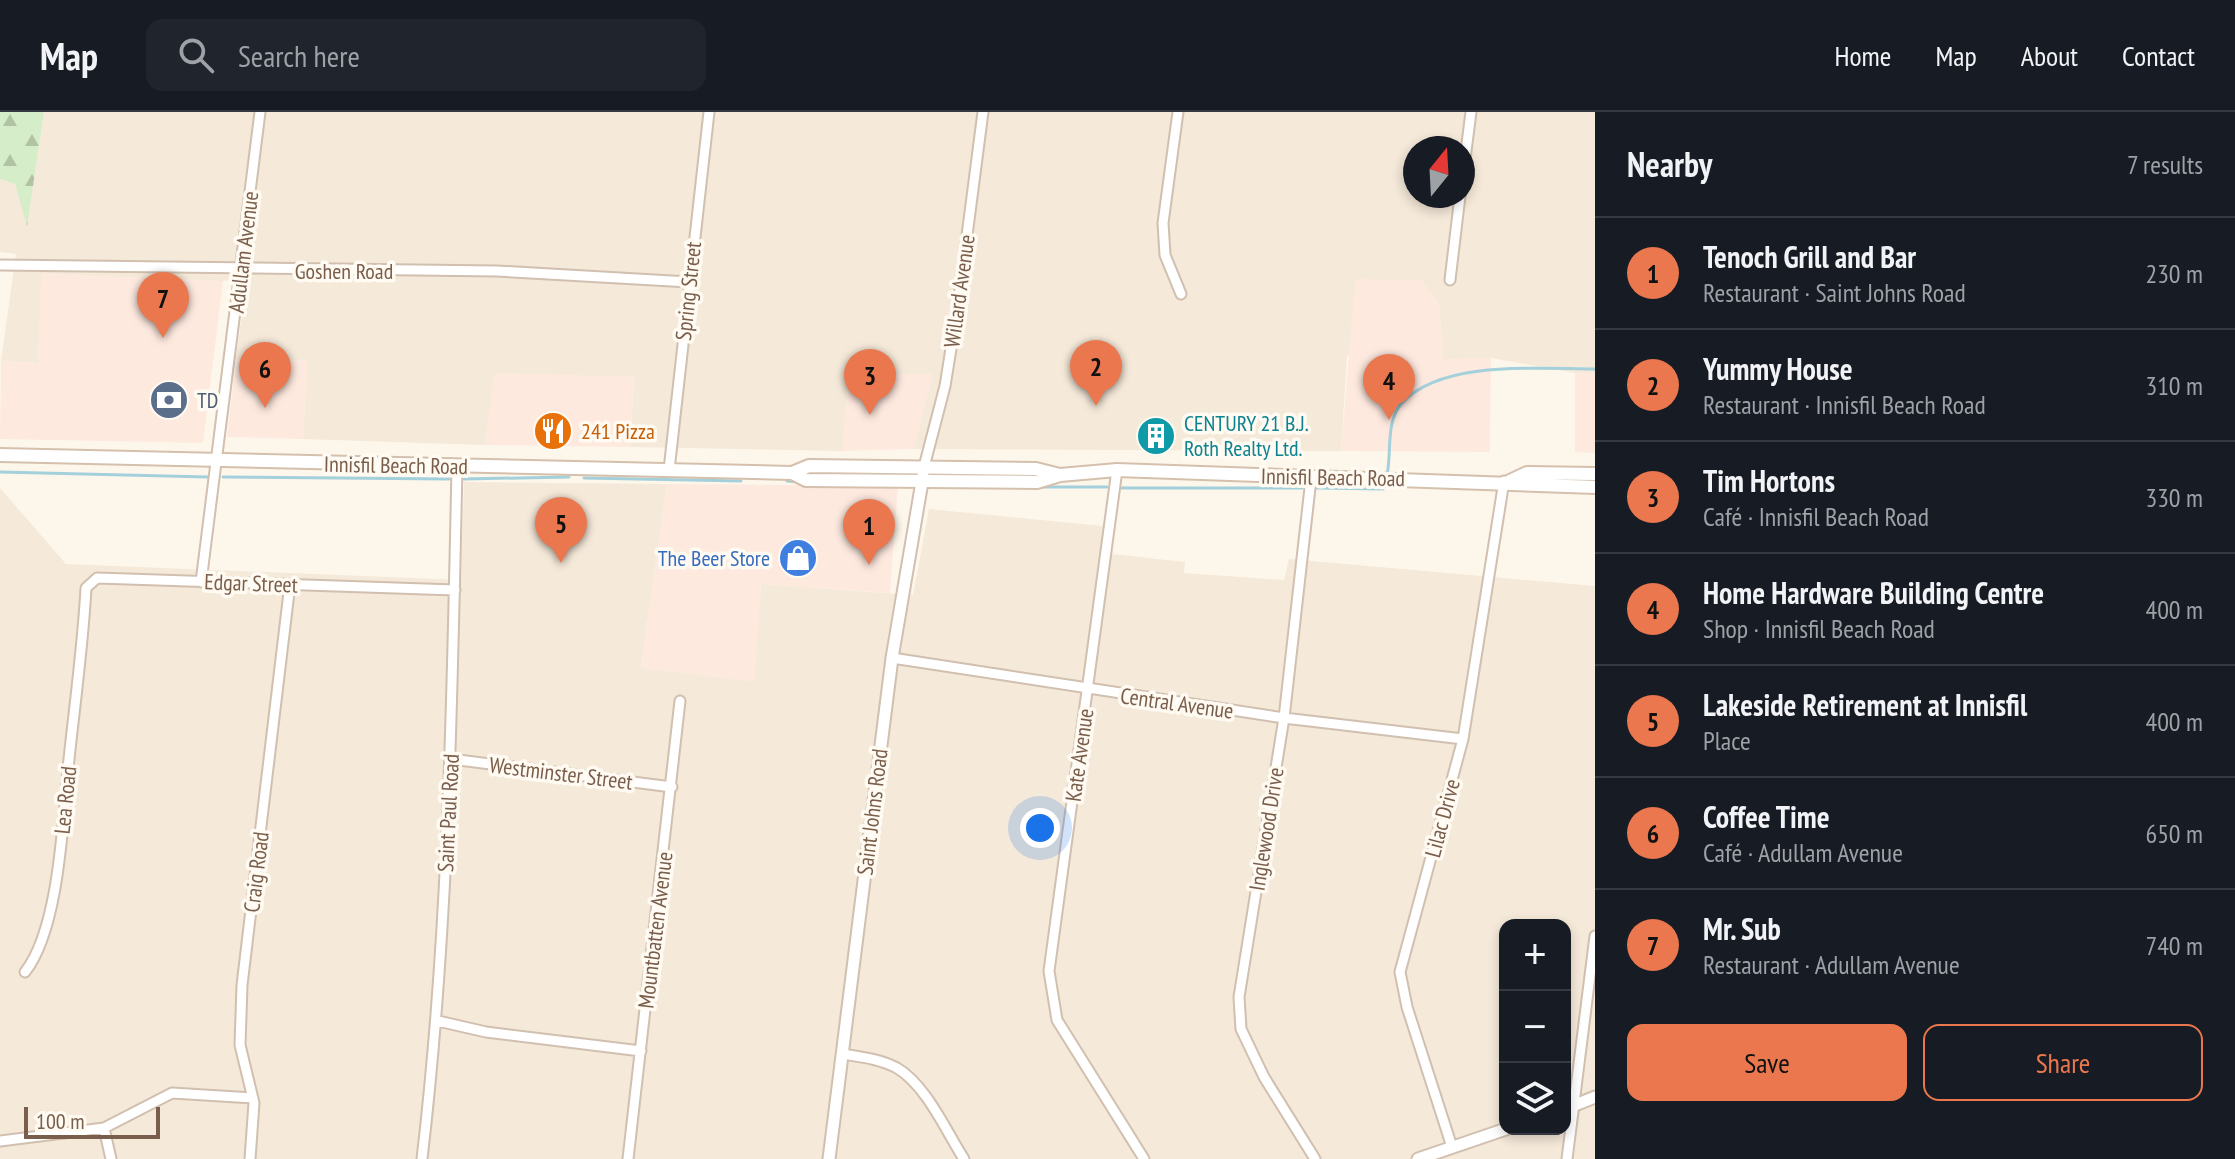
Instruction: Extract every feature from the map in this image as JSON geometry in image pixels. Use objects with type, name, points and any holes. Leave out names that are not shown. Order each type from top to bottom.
[{"type":"main road","name":"Innisfil Beach Road","points":[[0,455],[457,467],[577,466],[792,473],[806,480],[923,474],[1037,482],[1060,475],[1117,470],[1311,479],[1507,481],[1525,487],[1595,487]]},
{"type":"main road","name":"Innisfil Beach Road","points":[[1507,481],[1527,473],[1595,474]]},
{"type":"street","name":"Adullam Avenue","points":[[201,582],[260,112]]},
{"type":"street","name":"Spring Street","points":[[669,470],[709,112]]},
{"type":"street","name":"Willard Avenue","points":[[923,474],[945,386],[983,112]]},
{"type":"street","points":[[1178,112],[1163,223],[1165,255],[1181,294]]},
{"type":"street","points":[[1468,136],[1471,112]]},
{"type":"street","points":[[1450,280],[1459,208]]},
{"type":"street","name":"Goshen Road","points":[[0,265],[497,271],[689,282]]},
{"type":"street","name":"Saint Paul Road","points":[[422,1159],[438,1021],[451,759],[457,467]]},
{"type":"street","name":"Kate Avenue","points":[[1117,470],[1049,971],[1057,1020],[1144,1159]]},
{"type":"street","name":"Saint Johns Road","points":[[829,1159],[892,658],[923,474]]},
{"type":"street","name":"Inglewood Drive","points":[[1311,479],[1284,718],[1239,997],[1241,1029],[1264,1077],[1315,1159]]},
{"type":"street","name":"Lilac Drive","points":[[1452,1147],[1407,1007],[1400,972],[1463,739],[1507,481]]},
{"type":"street","name":"Edgar Street","points":[[84,623],[86,588],[97,578],[455,590]]},
{"type":"street","name":"Craig Road","points":[[250,1159],[253,1098],[240,1045],[242,985],[290,584]]},
{"type":"street","name":"Lea Road","points":[[25,972],[37,958],[46,928],[59,856],[84,623]]},
{"type":"street","name":"Central Avenue","points":[[892,658],[1284,718],[1463,739]]},
{"type":"street","name":"Mountbatten Avenue","points":[[628,1159],[680,701]]},
{"type":"street","name":"Westminster Street","points":[[451,759],[672,787]]},
{"type":"street","points":[[1571,1100],[1595,936]]},
{"type":"street","points":[[438,1021],[486,1032],[641,1051]]},
{"type":"street","points":[[843,1054],[875,1060],[899,1069],[918,1089],[964,1159]]},
{"type":"street","points":[[0,1141],[104,1128],[172,1093],[253,1098]]},
{"type":"street","points":[[1571,1107],[1595,1097]]},
{"type":"street","points":[[104,1128],[111,1159]]},
{"type":"street","points":[[1418,1159],[1499,1131]]},
{"type":"street","points":[[1567,1159],[1568,1135]]},
{"type":"shaded area","points":[[44,112],[1595,112],[1595,373],[1575,373],[1491,358],[1443,360],[1439,304],[1347,356],[1341,451],[914,449],[932,374],[849,374],[842,451],[630,447],[634,377],[495,374],[485,445],[303,439],[307,361],[236,358],[247,278],[223,281],[42,274],[38,363],[1,361],[16,254],[0,252],[0,179],[15,184],[27,223]]},
{"type":"shaded area","points":[[41,274],[223,281],[203,443],[0,439],[1,361],[38,363]]},
{"type":"shaded area","points":[[1355,279],[1422,280],[1439,304],[1443,359],[1491,358],[1490,452],[1341,451]]},
{"type":"shaded area","points":[[236,358],[307,361],[303,439],[227,437]]},
{"type":"shaded area","points":[[495,373],[634,377],[630,447],[485,445]]},
{"type":"shaded area","points":[[1575,373],[1595,373],[1595,453],[1575,452]]},
{"type":"shaded area","points":[[849,374],[933,374],[914,449],[842,451]]},
{"type":"shaded area","points":[[464,482],[667,484],[641,668],[754,681],[761,584],[913,595],[929,509],[1112,527],[1112,554],[1185,562],[1184,573],[1284,580],[1289,559],[1595,586],[1595,1159],[0,1159],[0,488],[66,564],[461,580]]},
{"type":"shaded area","points":[[667,484],[898,486],[890,593],[761,584],[754,682],[641,668]]},
{"type":"green space","points":[[0,112],[44,112],[27,226],[15,184],[0,179]]},
{"type":"waterway","points":[[1387,475],[1393,419],[1402,403],[1420,389],[1441,379],[1466,373],[1521,368],[1595,369]]},
{"type":"waterway","points":[[0,472],[208,477]]},
{"type":"waterway","points":[[223,477],[449,479]]},
{"type":"waterway","points":[[464,479],[569,477]]},
{"type":"waterway","points":[[584,478],[741,481]]},
{"type":"waterway","points":[[787,481],[799,482]]},
{"type":"waterway","points":[[1317,488],[1383,489],[1385,482]]},
{"type":"waterway","points":[[1040,487],[1107,487]]},
{"type":"waterway","points":[[1122,488],[1302,488]]},
{"type":"place","name":"Mr. Sub","points":[[163,338]]},
{"type":"place","name":"TD","points":[[169,400]]},
{"type":"place","name":"Yummy House","points":[[1096,406]]},
{"type":"place","name":"Coffee Time","points":[[265,408]]},
{"type":"place","name":"Tim Hortons","points":[[870,415]]},
{"type":"place","name":"Home Hardware Building Centre","points":[[1389,420]]},
{"type":"place","name":"241 Pizza","points":[[553,431]]},
{"type":"place","name":"CENTURY 21 B.J. Roth Realty Ltd.","points":[[1156,436]]},
{"type":"place","name":"The Beer Store","points":[[798,558]]},
{"type":"place","name":"Lakeside Retirement at Innisfil","points":[[561,563]]},
{"type":"place","name":"Tenoch Grill and Bar","points":[[869,565]]}]
